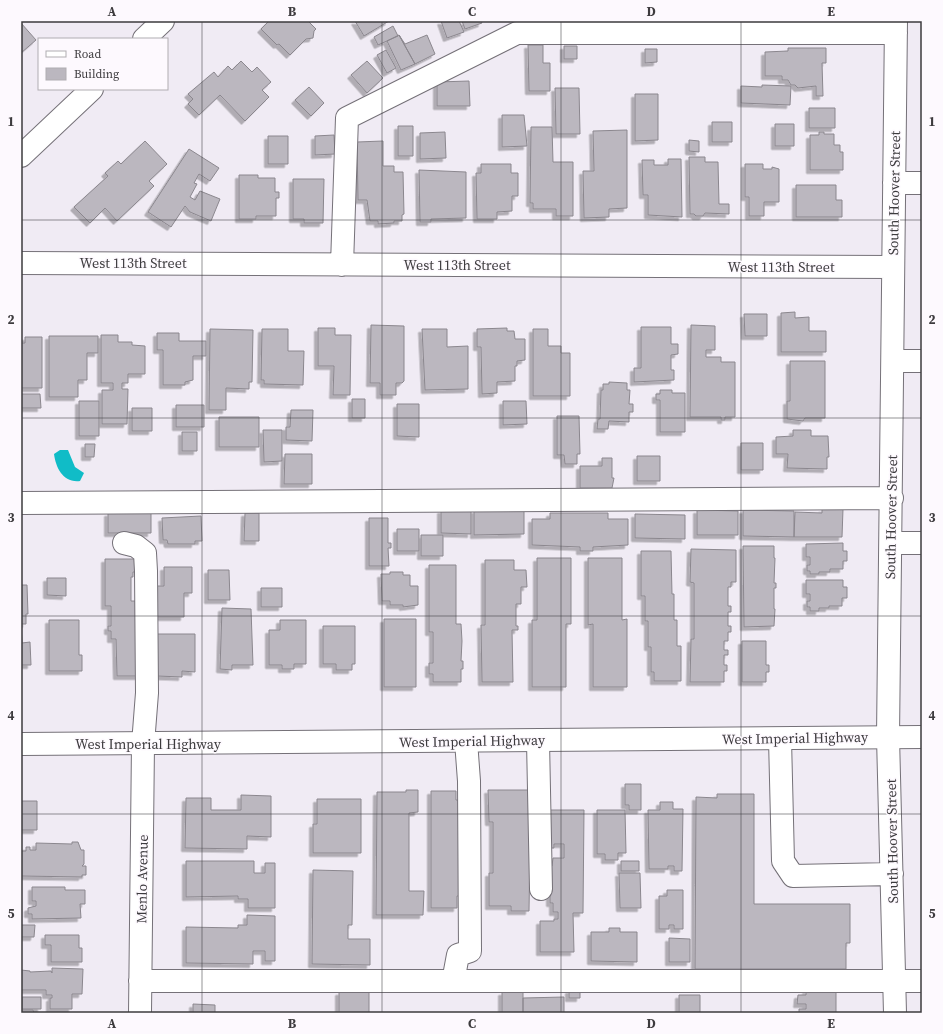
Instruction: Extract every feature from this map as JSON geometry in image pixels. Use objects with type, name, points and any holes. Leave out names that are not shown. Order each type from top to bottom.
[{"type":"street","points":[[145,38],[163,21]]},
{"type":"street","points":[[342,265],[347,118],[517,33],[896,27]]},
{"type":"street","name":"South Hoover Street","points":[[895,1013],[888,737],[892,498],[896,27]]},
{"type":"street","points":[[21,156],[91,90]]},
{"type":"street","points":[[894,183],[922,183]]},
{"type":"street","name":"West 113th Street","points":[[21,263],[893,267]]},
{"type":"street","points":[[893,361],[922,361]]},
{"type":"street","points":[[21,503],[892,498]]},
{"type":"street","name":"Menlo Avenue","points":[[124,543],[136,546],[145,553],[147,693],[143,744],[140,1013]]},
{"type":"street","points":[[891,543],[922,543]]},
{"type":"street","name":"West Imperial Highway","points":[[21,744],[922,737]]},
{"type":"street","points":[[780,739],[783,861],[793,876],[892,874]]},
{"type":"street","points":[[538,740],[541,889]]},
{"type":"street","points":[[455,981],[458,955],[470,951],[469,781],[466,741]]},
{"type":"street","points":[[140,981],[922,981]]},
{"type":"water","points":[[60,450],[68,450],[75,467],[84,473],[80,481],[69,480],[61,474],[54,454]]},
{"type":"building","points":[[269,21],[308,21],[316,29],[314,31],[313,38],[306,39],[290,55],[279,44],[277,45],[261,29]]},
{"type":"building","points":[[355,21],[389,21],[364,36]]},
{"type":"building","points":[[441,21],[459,21],[464,32],[447,38]]},
{"type":"building","points":[[462,21],[481,21],[482,23],[465,29]]},
{"type":"building","points":[[847,21],[847,23],[806,22]]},
{"type":"building","points":[[21,23],[36,40],[21,53]]},
{"type":"building","points":[[393,26],[398,36],[378,45],[374,37]]},
{"type":"building","points":[[399,35],[415,64],[401,70],[387,41]]},
{"type":"building","points":[[399,35],[405,44],[427,35],[435,54],[415,64]]},
{"type":"building","points":[[528,45],[543,45],[543,63],[550,63],[550,91],[529,91]]},
{"type":"building","points":[[564,46],[577,46],[577,59],[564,59]]},
{"type":"building","points":[[788,48],[826,48],[826,63],[822,63],[823,96],[816,96],[816,86],[798,88],[795,85],[791,85],[788,80],[782,80],[782,76],[765,76],[765,52],[788,51]]},
{"type":"building","points":[[645,49],[657,49],[657,62],[645,63]]},
{"type":"building","points":[[386,50],[396,68],[387,73],[377,55]]},
{"type":"building","points":[[241,61],[252,72],[257,67],[271,82],[262,90],[269,97],[245,121],[220,95],[199,115],[188,104],[193,99],[188,94],[214,72],[218,77],[228,66],[232,70]]},
{"type":"building","points":[[367,61],[383,78],[367,93],[351,75]]},
{"type":"building","points":[[469,81],[470,106],[437,106],[437,82]]},
{"type":"building","points":[[762,85],[791,86],[790,105],[741,103],[741,86],[762,87]]},
{"type":"building","points":[[309,87],[324,103],[311,116],[295,100]]},
{"type":"building","points":[[555,88],[579,88],[580,134],[556,134]]},
{"type":"building","points":[[635,94],[658,94],[658,140],[635,141]]},
{"type":"building","points":[[809,108],[835,108],[835,128],[809,128]]},
{"type":"building","points":[[502,115],[524,115],[527,146],[502,147]]},
{"type":"building","points":[[712,122],[732,122],[732,142],[712,142]]},
{"type":"building","points":[[775,124],[794,124],[794,146],[775,146]]},
{"type":"building","points":[[398,126],[413,126],[413,156],[398,156]]},
{"type":"building","points":[[531,127],[552,127],[553,162],[573,162],[573,216],[556,216],[556,209],[533,209],[533,203],[530,203]]},
{"type":"building","points":[[627,130],[627,208],[609,209],[609,217],[584,218],[583,171],[594,171],[593,131]]},
{"type":"building","points":[[445,132],[446,158],[420,159],[420,133]]},
{"type":"building","points":[[819,132],[824,132],[824,134],[834,134],[834,145],[840,145],[840,152],[843,152],[843,170],[810,170],[810,135],[819,135]]},
{"type":"building","points":[[334,135],[335,154],[315,155],[315,136]]},
{"type":"building","points":[[268,136],[288,136],[288,164],[268,164]]},
{"type":"building","points":[[689,140],[699,141],[699,152],[689,151]]},
{"type":"building","points":[[145,141],[167,164],[149,181],[154,186],[117,221],[105,208],[90,223],[74,207],[108,176],[105,173],[118,161],[121,164]]},
{"type":"building","points":[[383,141],[383,166],[394,166],[394,172],[403,172],[404,214],[402,215],[402,221],[378,224],[378,221],[370,221],[367,200],[358,200],[357,142]]},
{"type":"building","points":[[189,149],[219,168],[210,181],[199,174],[194,183],[197,184],[190,197],[195,200],[200,191],[220,199],[211,221],[190,212],[185,206],[171,227],[148,212]]},
{"type":"building","points":[[689,157],[705,157],[705,162],[718,162],[719,204],[729,204],[729,214],[705,213],[703,216],[696,216],[694,214],[690,214]]},
{"type":"building","points":[[668,159],[681,159],[682,217],[648,215],[648,195],[643,195],[642,160],[654,160],[654,165],[668,165]]},
{"type":"building","points":[[481,164],[511,164],[511,173],[518,173],[518,196],[512,196],[512,211],[497,212],[497,219],[477,219],[476,173],[481,173]]},
{"type":"building","points":[[745,164],[763,164],[763,169],[772,169],[772,167],[779,169],[779,202],[764,202],[764,216],[749,216],[749,197],[745,197]]},
{"type":"building","points":[[419,170],[466,172],[466,218],[431,219],[431,222],[420,222]]},
{"type":"building","points":[[239,175],[258,175],[258,178],[275,178],[275,192],[279,192],[279,198],[276,198],[276,216],[256,216],[256,219],[239,219]]},
{"type":"building","points":[[293,179],[324,179],[323,223],[304,223],[304,219],[293,219]]},
{"type":"building","points":[[796,185],[836,185],[836,200],[842,200],[842,217],[796,217]]},
{"type":"building","points":[[795,312],[795,318],[809,317],[809,331],[826,331],[826,352],[781,352],[781,313]]},
{"type":"building","points":[[744,314],[767,314],[767,336],[745,336]]},
{"type":"building","points":[[371,325],[404,326],[404,381],[402,383],[396,383],[396,395],[380,395],[380,383],[370,383]]},
{"type":"building","points":[[691,325],[715,326],[715,350],[706,350],[706,357],[721,357],[721,362],[735,362],[735,417],[725,417],[725,420],[721,420],[721,417],[690,417]]},
{"type":"building","points":[[641,327],[671,327],[671,344],[678,344],[678,354],[671,355],[671,370],[674,370],[674,380],[634,382],[634,368],[641,368]]},
{"type":"building","points":[[318,328],[335,328],[335,335],[351,335],[350,395],[333,395],[334,366],[318,366]]},
{"type":"building","points":[[507,328],[507,331],[514,331],[515,339],[525,339],[525,360],[517,361],[517,366],[515,366],[515,381],[497,382],[497,393],[482,394],[481,347],[477,347],[477,329]]},
{"type":"building","points":[[210,329],[253,330],[252,382],[249,382],[249,389],[226,388],[226,410],[209,410]]},
{"type":"building","points":[[262,329],[288,329],[288,351],[304,351],[303,385],[264,384],[264,380],[261,380]]},
{"type":"building","points":[[422,329],[447,329],[447,347],[468,346],[468,389],[425,390]]},
{"type":"building","points":[[533,329],[548,329],[548,346],[561,346],[561,353],[570,353],[570,396],[533,396]]},
{"type":"building","points":[[157,333],[179,333],[179,341],[206,341],[206,356],[193,356],[193,380],[185,382],[185,385],[163,385],[163,350],[157,350]]},
{"type":"building","points":[[101,335],[118,335],[118,342],[132,342],[132,345],[145,346],[145,374],[128,374],[128,383],[122,383],[122,389],[128,389],[127,424],[102,424],[102,390],[113,390],[113,383],[101,383]]},
{"type":"building","points":[[49,336],[98,336],[98,353],[87,353],[87,380],[78,380],[78,397],[49,397]]},
{"type":"building","points":[[25,337],[42,337],[42,388],[21,388],[21,343],[25,343]]},
{"type":"building","points":[[790,361],[825,361],[825,418],[805,418],[803,421],[787,419],[787,401],[790,401]]},
{"type":"building","points":[[609,382],[627,383],[627,390],[630,390],[629,404],[633,404],[633,412],[629,412],[629,422],[609,421],[608,429],[597,429],[598,419],[600,419],[601,390],[603,390],[603,384],[609,384]]},
{"type":"building","points":[[660,390],[672,390],[672,393],[685,393],[685,432],[660,432],[660,400],[656,400],[656,394],[660,394]]},
{"type":"building","points":[[21,394],[40,394],[41,408],[21,408]]},
{"type":"building","points":[[352,399],[365,399],[365,418],[352,418]]},
{"type":"building","points":[[79,401],[99,401],[99,436],[79,436]]},
{"type":"building","points":[[503,401],[526,401],[527,424],[503,425]]},
{"type":"building","points":[[397,404],[419,404],[419,437],[397,436]]},
{"type":"building","points":[[176,405],[204,405],[204,427],[176,427]]},
{"type":"building","points":[[132,408],[152,408],[152,431],[132,431]]},
{"type":"building","points":[[291,410],[313,410],[312,441],[286,440],[286,427],[290,427]]},
{"type":"building","points":[[557,416],[579,416],[580,454],[577,454],[577,464],[565,464],[564,455],[557,455]]},
{"type":"building","points":[[219,417],[259,417],[259,447],[219,447]]},
{"type":"building","points":[[263,430],[282,430],[282,461],[264,462]]},
{"type":"building","points":[[793,430],[811,430],[811,436],[828,436],[829,457],[827,457],[827,469],[787,468],[788,454],[776,454],[776,437],[793,436]]},
{"type":"building","points":[[182,432],[197,432],[197,451],[182,451]]},
{"type":"building","points":[[741,443],[763,443],[763,470],[741,470]]},
{"type":"building","points":[[85,444],[95,444],[94,457],[85,457]]},
{"type":"building","points":[[285,454],[312,454],[312,484],[284,484]]},
{"type":"building","points":[[637,456],[660,456],[660,481],[637,481]]},
{"type":"building","points":[[602,458],[612,458],[612,478],[614,478],[612,488],[580,488],[580,466],[602,466]]},
{"type":"building","points":[[822,509],[843,509],[842,537],[794,537],[795,512],[822,513]]},
{"type":"building","points":[[441,510],[471,510],[471,534],[441,533]]},
{"type":"building","points":[[474,510],[524,510],[524,534],[474,535]]},
{"type":"building","points":[[697,510],[738,511],[738,535],[697,535]]},
{"type":"building","points":[[743,510],[794,511],[794,537],[743,536]]},
{"type":"building","points":[[151,512],[151,533],[108,533],[108,513]]},
{"type":"building","points":[[245,513],[259,513],[259,541],[244,541]]},
{"type":"building","points":[[550,513],[608,513],[608,519],[628,519],[628,545],[593,547],[593,551],[580,551],[580,547],[532,545],[532,519],[550,519]]},
{"type":"building","points":[[635,514],[685,515],[685,539],[635,538]]},
{"type":"building","points":[[201,516],[202,541],[195,541],[195,544],[168,544],[167,540],[163,540],[162,518]]},
{"type":"building","points":[[369,518],[388,518],[388,543],[391,543],[391,548],[388,548],[389,566],[369,566]]},
{"type":"building","points":[[397,529],[419,529],[419,551],[397,551]]},
{"type":"building","points":[[421,535],[443,535],[443,556],[421,556]]},
{"type":"building","points":[[843,543],[843,551],[847,551],[847,561],[843,561],[843,569],[830,569],[830,572],[819,572],[819,574],[810,574],[810,571],[807,571],[807,565],[810,565],[810,557],[806,557],[806,544]]},
{"type":"building","points":[[743,546],[774,546],[774,583],[776,583],[776,588],[774,588],[774,626],[744,627]]},
{"type":"building","points":[[691,549],[736,550],[736,582],[731,582],[731,587],[728,587],[728,606],[731,606],[731,612],[728,612],[728,626],[731,626],[731,632],[728,632],[728,641],[724,641],[724,650],[728,650],[728,655],[724,655],[724,665],[727,665],[727,671],[724,671],[724,682],[690,682],[691,639],[694,639],[694,583],[690,582]]},
{"type":"building","points":[[641,551],[671,551],[674,620],[677,620],[677,646],[681,646],[681,681],[654,681],[654,672],[651,672],[651,647],[648,647],[648,621],[645,621],[645,596],[641,596]]},
{"type":"building","points":[[537,558],[571,558],[571,624],[566,624],[566,687],[532,687],[532,620],[537,620]]},
{"type":"building","points":[[588,558],[622,558],[622,620],[627,619],[627,687],[593,687],[593,624],[588,625]]},
{"type":"building","points":[[105,559],[136,559],[136,572],[133,572],[133,577],[131,577],[131,601],[136,601],[142,676],[117,676],[116,639],[111,639],[111,631],[108,631],[108,626],[111,626],[111,606],[105,606]]},
{"type":"building","points":[[485,560],[514,560],[514,570],[526,570],[527,587],[521,587],[521,604],[516,604],[516,626],[518,626],[518,630],[512,630],[513,682],[482,682],[481,625],[485,625]]},
{"type":"building","points":[[429,565],[456,565],[456,624],[461,624],[461,661],[463,661],[463,669],[461,669],[461,682],[433,682],[433,674],[429,674],[429,663],[433,663],[433,632],[429,632]]},
{"type":"building","points":[[164,567],[192,567],[192,593],[184,593],[184,617],[157,617],[157,586],[164,586]]},
{"type":"building","points":[[208,570],[229,570],[230,600],[208,600]]},
{"type":"building","points":[[390,572],[403,572],[403,575],[410,575],[410,586],[418,586],[418,605],[403,607],[403,605],[390,605],[390,601],[382,601],[381,574],[390,574]]},
{"type":"building","points":[[47,578],[66,578],[66,596],[47,595]]},
{"type":"building","points":[[806,580],[843,580],[843,587],[847,587],[847,598],[842,598],[842,606],[829,606],[829,608],[819,608],[819,611],[810,611],[810,607],[807,607],[807,601],[810,601],[810,594],[806,594]]},
{"type":"building","points":[[21,585],[27,585],[28,614],[26,614],[26,624],[21,624]]},
{"type":"building","points":[[261,588],[282,588],[282,607],[261,607]]},
{"type":"building","points":[[222,608],[251,609],[253,665],[232,665],[232,670],[220,669]]},
{"type":"building","points":[[384,619],[416,619],[416,687],[384,687]]},
{"type":"building","points":[[49,620],[79,620],[79,655],[82,655],[82,671],[49,671]]},
{"type":"building","points":[[280,620],[306,620],[306,664],[294,664],[294,669],[282,669],[282,665],[269,665],[269,630],[280,630]]},
{"type":"building","points":[[21,624],[22,643],[30,642],[31,665],[21,665]]},
{"type":"building","points":[[323,626],[355,626],[355,664],[352,664],[352,670],[336,670],[336,664],[323,664]]},
{"type":"building","points":[[157,634],[195,634],[195,672],[182,671],[182,677],[157,676]]},
{"type":"building","points":[[742,641],[766,641],[766,665],[769,665],[769,672],[766,672],[766,682],[742,682]]},
{"type":"building","points":[[625,784],[641,784],[641,810],[629,810],[629,805],[625,805]]},
{"type":"building","points":[[406,790],[418,790],[418,812],[409,813],[409,891],[424,891],[423,915],[376,915],[377,792],[406,792]]},
{"type":"building","points":[[488,790],[531,790],[529,911],[511,911],[511,906],[489,906],[489,873],[493,873],[493,822],[489,822]]},
{"type":"building","points":[[431,791],[456,791],[456,800],[459,800],[459,896],[457,896],[457,908],[431,908]]},
{"type":"building","points":[[717,794],[754,794],[754,904],[850,904],[850,943],[846,943],[846,969],[695,969],[696,797],[717,798]]},
{"type":"building","points":[[241,795],[271,796],[271,837],[247,836],[247,849],[185,848],[186,798],[211,798],[211,810],[241,810]]},
{"type":"building","points":[[317,799],[361,799],[361,853],[313,853],[313,824],[317,824]]},
{"type":"building","points":[[21,801],[37,801],[37,830],[21,830]]},
{"type":"building","points":[[660,802],[673,802],[673,809],[683,809],[682,871],[674,871],[674,866],[668,866],[668,869],[649,869],[648,810],[660,810]]},
{"type":"building","points":[[546,810],[584,810],[583,913],[573,913],[574,952],[540,952],[540,921],[554,921],[554,919],[558,919],[558,912],[553,912],[553,903],[550,903],[550,866],[552,866],[553,858],[564,858],[564,844],[554,844],[554,848],[549,848]]},
{"type":"building","points":[[597,810],[625,810],[626,853],[618,853],[618,860],[605,860],[605,854],[597,854]]},
{"type":"building","points":[[72,842],[78,842],[81,850],[84,850],[84,864],[82,866],[86,866],[86,875],[82,875],[82,877],[21,876],[21,851],[26,851],[26,847],[30,847],[30,850],[36,850],[36,843],[72,844]]},
{"type":"building","points":[[186,861],[254,861],[254,873],[265,873],[265,863],[275,863],[275,908],[248,908],[248,899],[238,899],[238,896],[186,897]]},
{"type":"building","points":[[621,861],[639,861],[639,871],[621,871]]},
{"type":"building","points":[[313,870],[353,871],[352,925],[348,925],[348,939],[370,939],[370,965],[312,964]]},
{"type":"building","points":[[619,873],[640,873],[641,908],[620,908]]},
{"type":"building","points":[[32,887],[65,887],[65,890],[85,890],[85,904],[80,904],[81,918],[32,919],[32,914],[28,914],[28,908],[36,906],[36,901],[32,901]]},
{"type":"building","points":[[667,890],[683,890],[683,929],[674,929],[674,925],[669,925],[669,929],[659,929],[659,896],[667,896]]},
{"type":"building","points":[[247,915],[275,916],[275,961],[265,961],[265,951],[253,951],[253,964],[186,963],[186,927],[238,928],[238,925],[247,925]]},
{"type":"building","points":[[21,925],[35,925],[34,937],[21,937]]},
{"type":"building","points":[[609,928],[620,928],[620,932],[637,932],[637,962],[591,961],[591,932],[609,932]]},
{"type":"building","points":[[45,935],[79,935],[79,948],[82,948],[82,962],[51,962],[51,945],[45,945]]},
{"type":"building","points":[[669,938],[690,939],[690,962],[669,962]]},
{"type":"building","points":[[52,968],[83,969],[82,994],[72,994],[72,1009],[50,1009],[50,998],[52,998],[52,995],[46,995],[46,990],[21,990],[21,970],[30,972],[51,971],[52,973]]},
{"type":"building","points":[[569,990],[580,990],[580,998],[569,998]]},
{"type":"building","points":[[806,990],[836,990],[836,1013],[799,1013],[799,1009],[806,1009],[806,1004],[797,1004],[798,995],[806,995]]},
{"type":"building","points":[[369,991],[369,1013],[339,1013],[339,992]]},
{"type":"building","points":[[502,992],[523,992],[523,1013],[502,1013]]},
{"type":"building","points":[[679,995],[700,995],[700,1013],[679,1013]]},
{"type":"building","points":[[22,997],[41,997],[41,1009],[22,1009]]},
{"type":"building","points":[[564,997],[564,1013],[523,1013],[523,998]]},
{"type":"building","points":[[193,1004],[215,1005],[215,1013],[193,1013]]},
{"type":"building","points":[[21,1010],[33,1010],[34,1013],[21,1013]]}]
